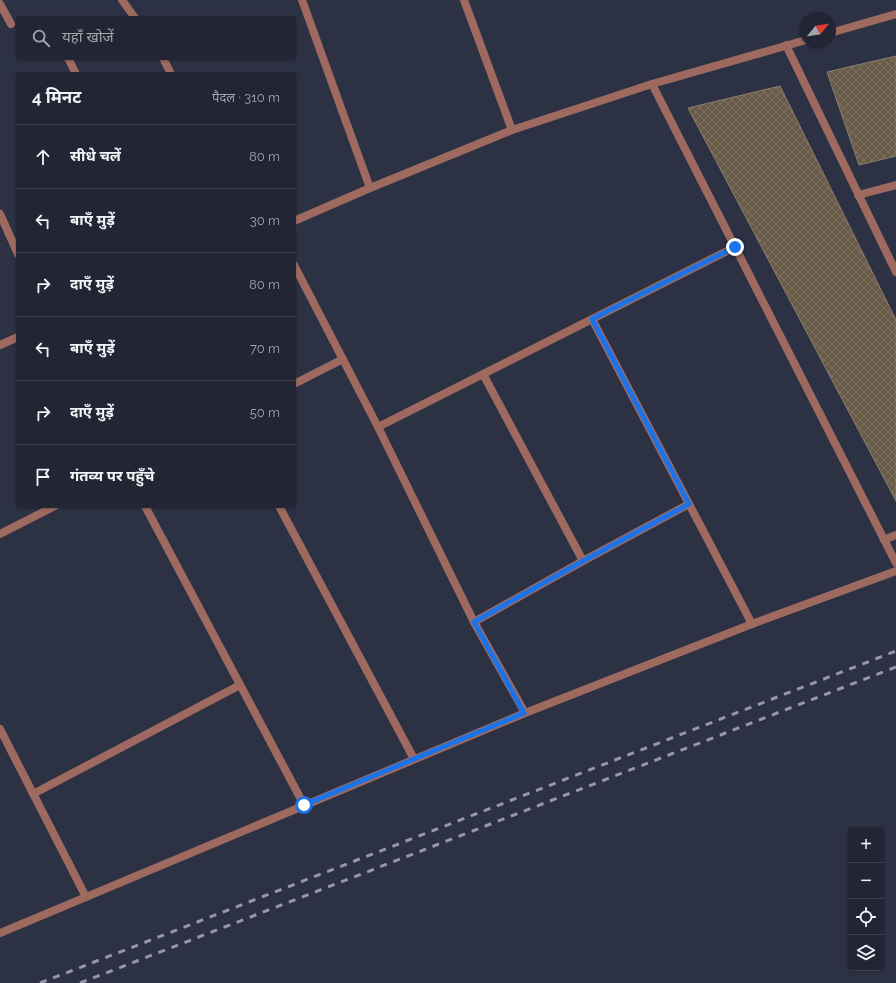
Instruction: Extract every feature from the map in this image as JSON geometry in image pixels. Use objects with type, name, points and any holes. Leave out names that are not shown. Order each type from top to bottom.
[{"type":"street","points":[[122,0],[134,16]]},
{"type":"street","points":[[302,0],[370,188]]},
{"type":"street","points":[[464,0],[512,130]]},
{"type":"street","points":[[0,4],[11,24]]},
{"type":"street","points":[[836,31],[896,14]]},
{"type":"street","points":[[296,220],[512,130],[652,84],[800,42]]},
{"type":"street","points":[[786,45],[895,270]]},
{"type":"street","points":[[69,60],[75,72]]},
{"type":"street","points":[[164,60],[170,72]]},
{"type":"street","points":[[652,84],[896,563]]},
{"type":"street","points":[[858,195],[896,185]]},
{"type":"street","points":[[0,214],[16,250]]},
{"type":"street","points":[[378,427],[735,247]]},
{"type":"street","points":[[296,269],[378,427],[474,622],[524,713]]},
{"type":"street","points":[[592,319],[752,624]]},
{"type":"street","points":[[0,345],[16,338]]},
{"type":"street","points":[[296,383],[343,359]]},
{"type":"street","points":[[483,374],[583,561]]},
{"type":"street","points":[[474,622],[689,504]]},
{"type":"street","points":[[0,534],[51,508]]},
{"type":"street","points":[[146,508],[304,805]]},
{"type":"street","points":[[280,508],[414,759]]},
{"type":"street","points":[[884,540],[896,535]]},
{"type":"street","points":[[0,933],[524,713],[752,624],[896,572]]},
{"type":"street","points":[[33,794],[240,685]]},
{"type":"street","points":[[0,729],[86,897]]},
{"type":"building","points":[[896,56],[896,156],[859,165],[827,72]]},
{"type":"building","points":[[780,86],[896,320],[896,501],[688,108]]},
{"type":"railway","points":[[40,983],[896,651]]},
{"type":"railway","points":[[80,983],[896,667]]},
{"type":"route","points":[[304,805],[524,713],[474,622],[689,504],[592,319],[735,247]]}]
